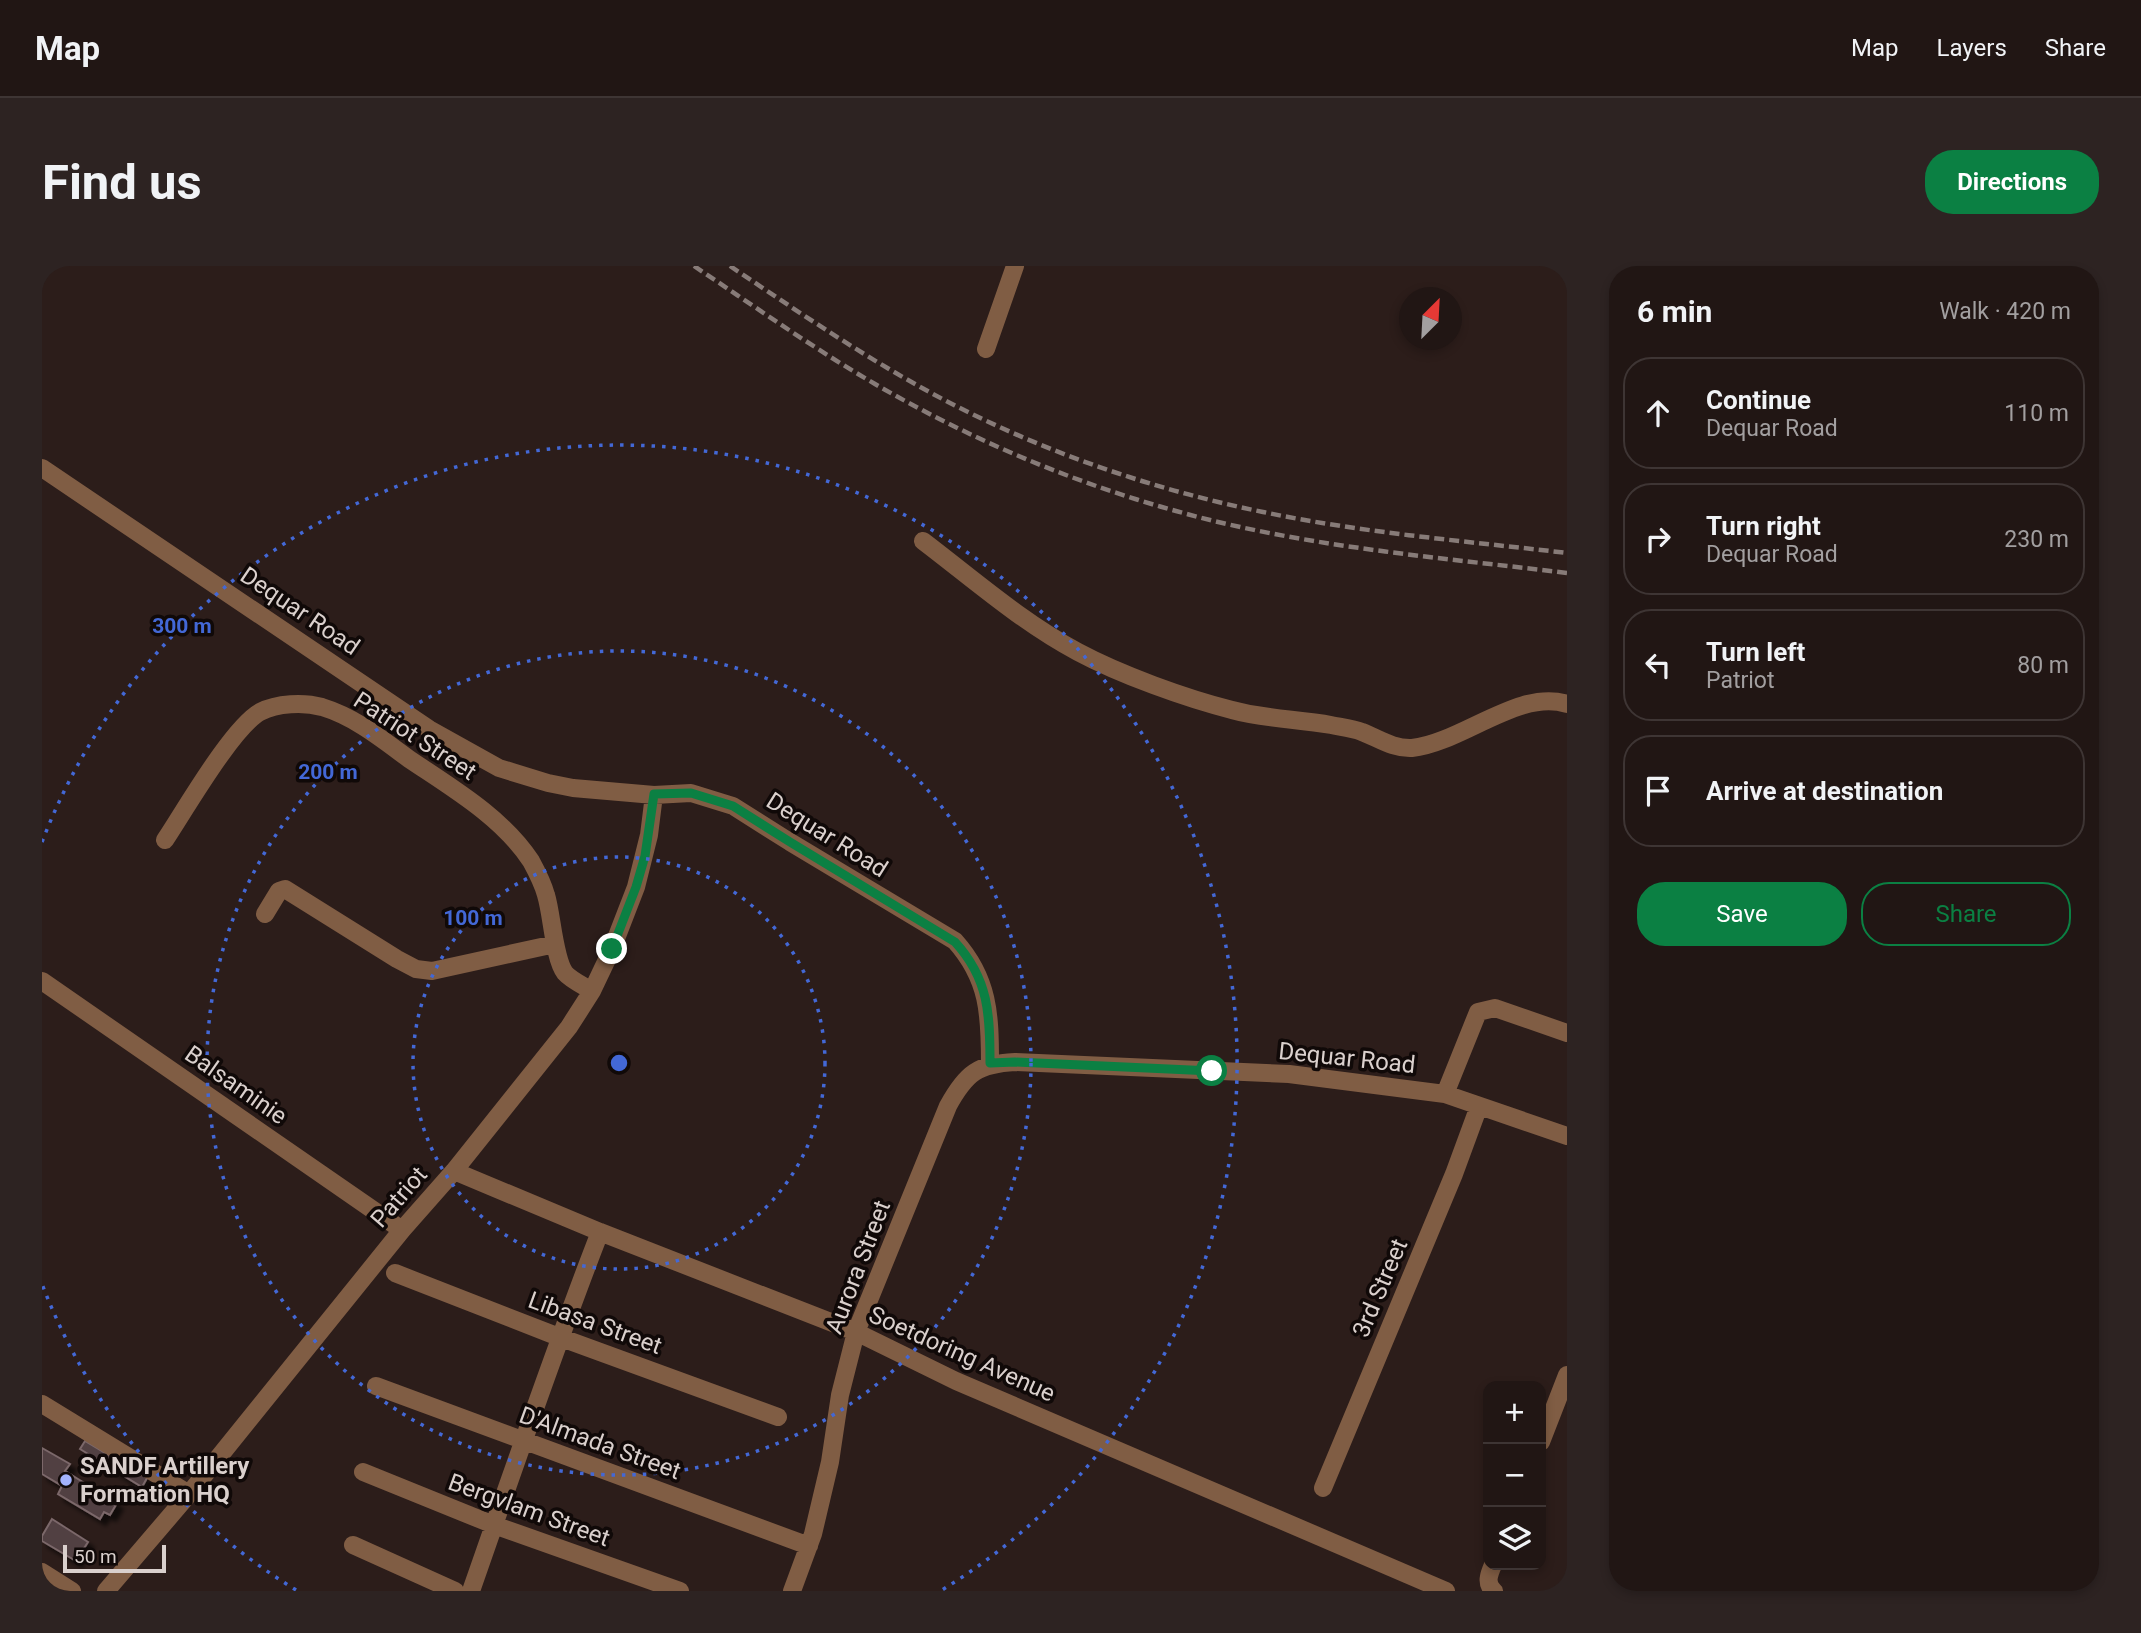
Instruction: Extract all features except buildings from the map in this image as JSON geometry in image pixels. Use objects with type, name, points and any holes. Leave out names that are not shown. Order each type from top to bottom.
[{"type":"street","points":[[986,349],[1015,266]]},
{"type":"street","name":"Dequar Road","points":[[42,468],[429,729],[499,768],[573,788],[654,794],[691,793],[733,806],[955,942],[967,955],[984,994],[990,1015],[990,1063],[1289,1074],[1445,1094],[1567,1136]]},
{"type":"street","points":[[923,541],[1016,611],[1076,651],[1123,673],[1233,711],[1339,727],[1361,732],[1387,744],[1412,748],[1454,735],[1531,702],[1552,700],[1567,704]]},
{"type":"street","name":"Patriot Street","points":[[165,840],[226,749],[249,720],[262,711],[285,705],[306,704],[322,707],[354,720],[455,790],[512,837],[540,879],[555,944],[565,972],[592,991]]},
{"type":"street","name":"Patriot","points":[[106,1591],[189,1494],[569,1027],[592,991],[636,887],[647,846],[654,794]]},
{"type":"street","points":[[265,914],[279,891],[285,889],[397,959],[422,970],[432,971],[555,944]]},
{"type":"street","name":"Balsaminie","points":[[42,981],[402,1230]]},
{"type":"street","points":[[1445,1094],[1478,1012],[1495,1008],[1567,1033]]},
{"type":"street","name":"Aurora Street","points":[[792,1591],[809,1546],[830,1462],[840,1395],[856,1332],[948,1106],[962,1083],[990,1063]]},
{"type":"street","name":"3rd Street","points":[[1323,1488],[1454,1174],[1479,1106]]},
{"type":"street","name":"Soetdoring Avenue","points":[[454,1171],[600,1232],[856,1332],[956,1381],[1446,1591]]},
{"type":"street","points":[[471,1591],[559,1337],[600,1232]]},
{"type":"street","name":"Libasa Street","points":[[395,1273],[559,1337],[778,1417]]},
{"type":"street","points":[[1546,1429],[1567,1375]]},
{"type":"street","name":"D'Almada Street","points":[[376,1386],[809,1546]]},
{"type":"street","points":[[42,1404],[189,1494]]},
{"type":"street","name":"Bergvlam Street","points":[[363,1472],[494,1525],[680,1591]]},
{"type":"street","points":[[353,1545],[456,1591]]},
{"type":"street","points":[[1491,1570],[1488,1579],[1494,1591]]},
{"type":"street","points":[[42,1572],[72,1591]]},
{"type":"railway","points":[[694,266],[829,356],[911,404],[984,441],[1098,487],[1176,511],[1272,534],[1370,550],[1567,573]]},
{"type":"railway","points":[[730,266],[840,339],[925,390],[1029,440],[1105,469],[1223,503],[1338,526],[1567,553]]},
{"type":"place","name":"SANDF Artillery Formation HQ","points":[[66,1480]]},
{"type":"route","points":[[612,949],[645,856],[654,794],[691,793],[733,806],[955,942],[967,955],[984,994],[990,1015],[990,1063],[1212,1071]]}]
